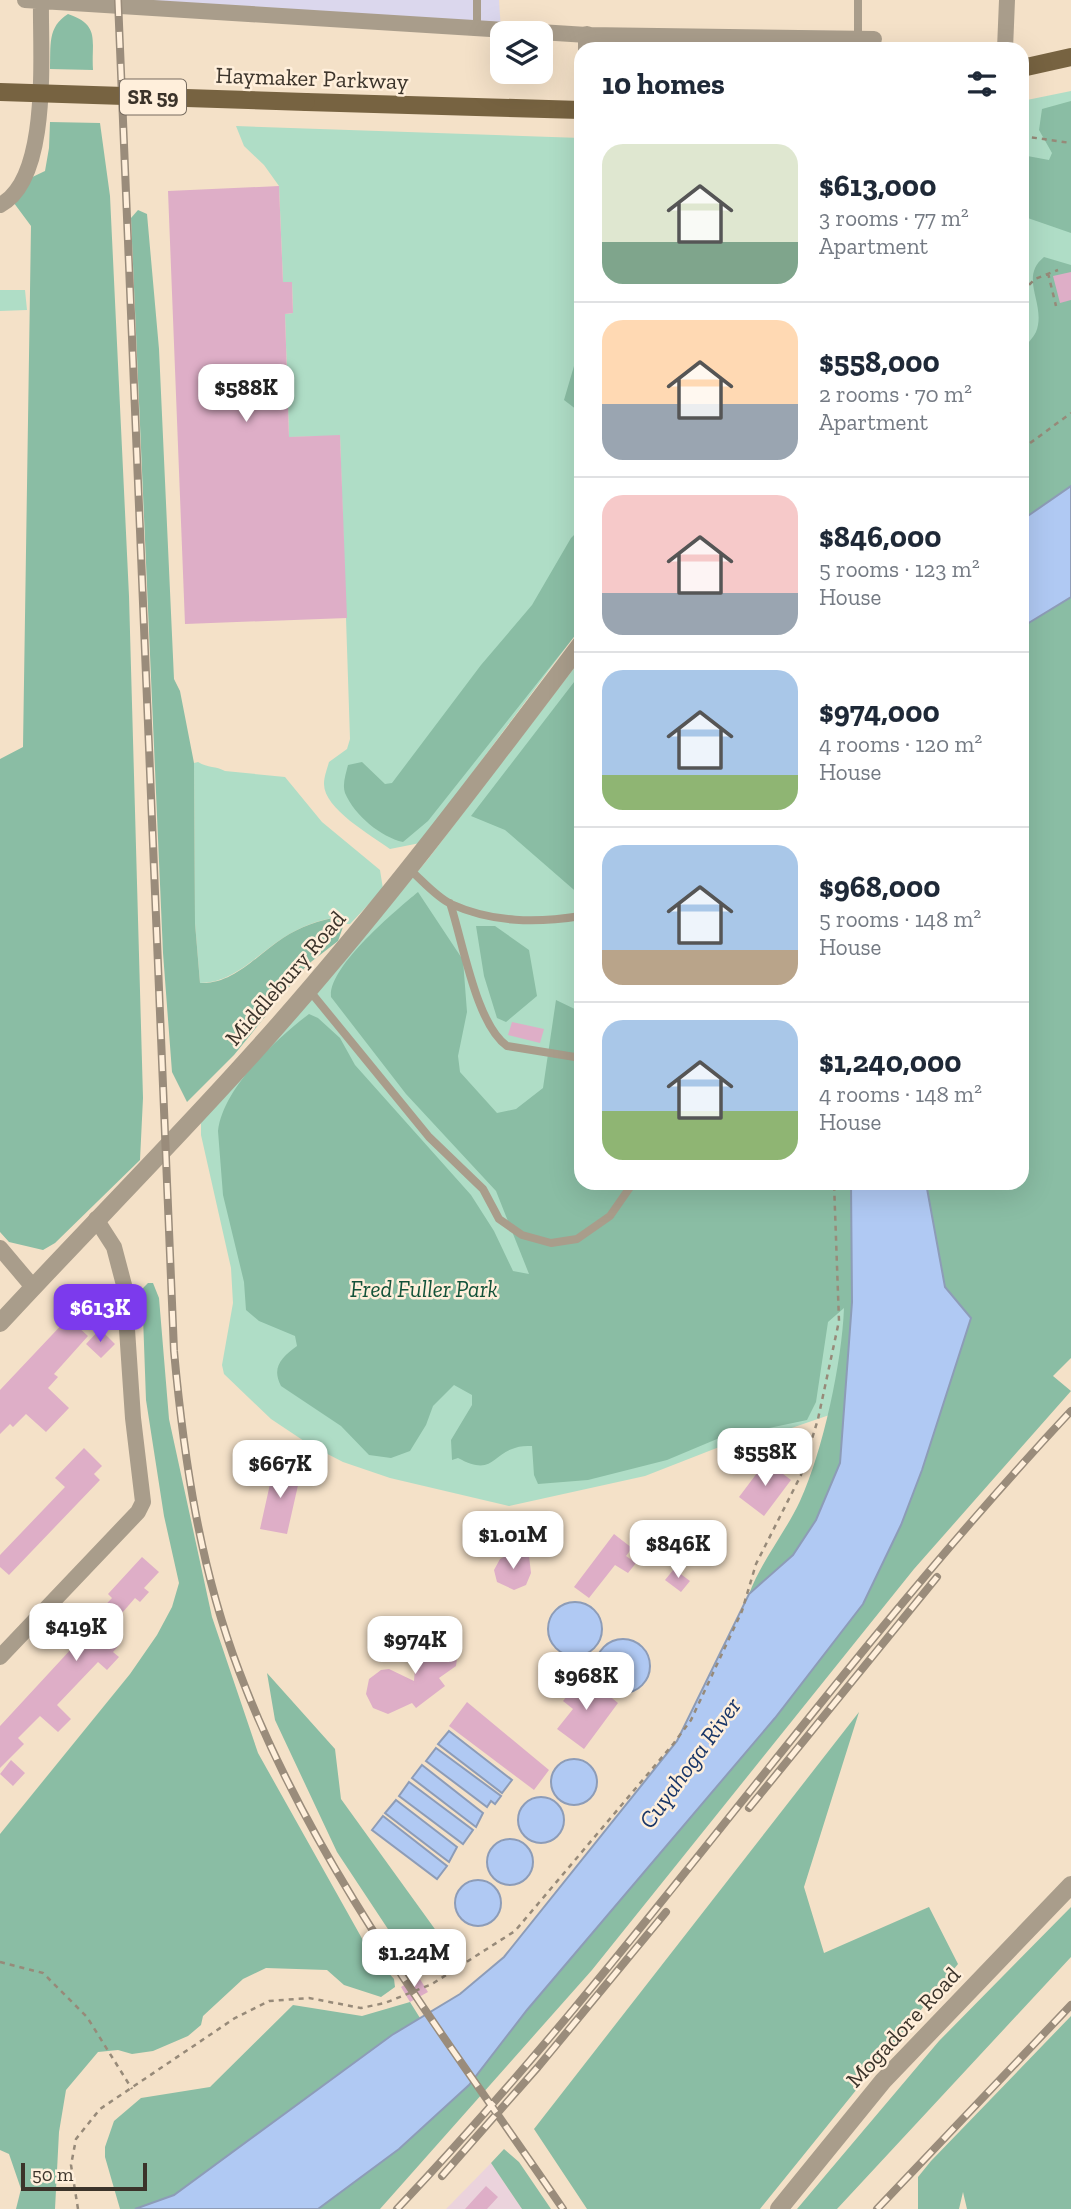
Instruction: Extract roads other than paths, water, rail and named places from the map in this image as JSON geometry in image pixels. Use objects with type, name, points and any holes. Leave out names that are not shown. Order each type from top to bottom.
[{"type":"main road","points":[[1029,66],[1071,57]]},
{"type":"main road","name":"Haymaker Parkway","points":[[0,92],[574,110]]},
{"type":"street","points":[[1005,42],[1007,0]]},
{"type":"street","points":[[0,205],[11,199],[19,189],[32,160],[39,98],[33,1],[477,29],[587,42],[866,39]]},
{"type":"street","name":"Middlebury Road","points":[[0,1323],[309,990],[409,869],[574,653]]},
{"type":"street","points":[[0,1657],[138,1512],[143,1502],[133,1418],[124,1285],[114,1247],[96,1219]]},
{"type":"street","points":[[0,1248],[33,1287]]},
{"type":"street","name":"Mogadore Road","points":[[779,2209],[883,2081],[1071,1885]]},
{"type":"lane","points":[[477,0],[477,29]]},
{"type":"lane","points":[[858,0],[866,39]]},
{"type":"lane","points":[[409,869],[450,904],[525,922],[574,917]]},
{"type":"lane","points":[[450,904],[482,1012],[497,1039],[508,1046],[574,1058]]},
{"type":"lane","points":[[309,990],[429,1138],[483,1189],[499,1219],[522,1234],[551,1243],[577,1239],[611,1216],[628,1190]]},
{"type":"water","points":[[1071,486],[1071,597],[1029,623],[1029,515]]},
{"type":"water","name":"Cuyahoga River","points":[[851,1190],[927,1190],[945,1287],[971,1318],[922,1470],[901,1525],[863,1604],[775,1718],[527,2010],[469,2085],[399,2149],[318,2209],[135,2209],[174,2195],[392,2035],[460,1994],[504,1957],[677,1741],[749,1594],[793,1555],[816,1520],[840,1463],[852,1302]]},
{"type":"water","points":[[575,1602],[594,1610],[602,1629],[594,1648],[575,1656],[556,1648],[548,1629],[556,1610]]},
{"type":"water","points":[[623,1639],[642,1647],[650,1666],[642,1685],[623,1693],[604,1685],[596,1666],[604,1647]]},
{"type":"water","points":[[449,1731],[512,1780],[502,1793],[438,1744]]},
{"type":"water","points":[[436,1748],[501,1796],[495,1804],[491,1801],[487,1807],[426,1761]]},
{"type":"water","points":[[574,1759],[591,1765],[597,1782],[591,1799],[574,1805],[557,1799],[551,1782],[557,1765]]},
{"type":"water","points":[[422,1765],[483,1813],[476,1827],[412,1778]]},
{"type":"water","points":[[409,1782],[473,1830],[463,1844],[399,1796]]},
{"type":"water","points":[[541,1797],[558,1803],[564,1820],[558,1837],[541,1843],[524,1837],[518,1820],[524,1803]]},
{"type":"water","points":[[396,1800],[457,1847],[449,1862],[385,1813]]},
{"type":"water","points":[[383,1816],[447,1866],[437,1879],[372,1830]]},
{"type":"water","points":[[510,1839],[527,1845],[533,1862],[527,1879],[510,1885],[493,1879],[487,1862],[493,1845]]},
{"type":"water","points":[[478,1880],[495,1886],[501,1903],[495,1920],[478,1926],[461,1920],[455,1903],[461,1886]]},
{"type":"railway","points":[[118,0],[174,1351],[183,1433],[204,1553],[225,1632],[239,1671],[269,1744],[304,1814],[385,1949],[563,2209]]},
{"type":"railway","points":[[397,2209],[570,2013],[899,1607],[1071,1411]]},
{"type":"railway","points":[[749,1808],[937,1577]]},
{"type":"railway","points":[[442,2176],[538,2067],[666,1912]]},
{"type":"railway","points":[[877,2209],[1071,2005]]},
{"type":"park label","name":"Fred Fuller Park","points":[[424,1289]]}]
